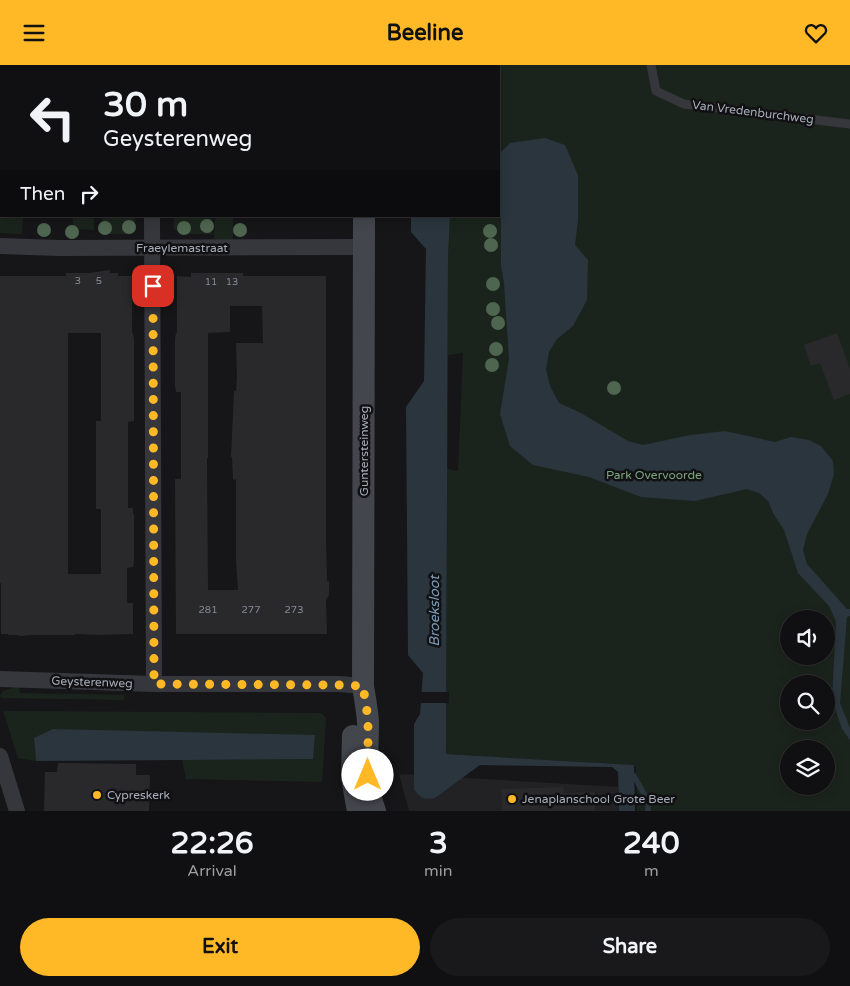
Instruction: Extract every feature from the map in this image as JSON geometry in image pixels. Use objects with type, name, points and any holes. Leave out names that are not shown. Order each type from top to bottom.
[{"type":"street","points":[[152,217],[154,684]]},
{"type":"street","name":"Guntersteinweg","points":[[364,217],[363,686],[368,718],[368,775],[374,811]]},
{"type":"street","name":"Fraeylemastraat","points":[[0,246],[59,248],[364,247]]},
{"type":"street","name":"Geysterenweg","points":[[0,679],[154,684],[363,686]]},
{"type":"street","name":"Guntersteinweg","points":[[358,811],[352,778],[353,718],[363,686]]},
{"type":"street","points":[[0,756],[17,811]]},
{"type":"lane","name":"Van Vredenburchweg","points":[[651,65],[656,91],[684,104],[850,124]]},
{"type":"shaded area","name":"Jenaplanschool Grote Beer","points":[[399,774],[618,787],[619,811],[409,811]]},
{"type":"green space","name":"Park Overvoorde","points":[[500,65],[850,65],[850,811],[637,811],[636,767],[634,765],[446,754],[447,469],[458,471],[463,353],[448,355],[450,217],[500,217]]},
{"type":"green space","points":[[0,217],[23,217],[22,234],[0,233]]},
{"type":"green space","points":[[73,217],[94,217],[94,230],[73,229]]},
{"type":"green space","points":[[102,217],[135,217],[134,229],[129,234],[103,234]]},
{"type":"green space","points":[[174,217],[212,217],[212,234],[182,234],[174,229]]},
{"type":"green space","points":[[215,217],[233,217],[233,240],[214,239]]},
{"type":"green space","points":[[19,687],[20,693],[124,695],[124,700],[2,698],[0,696],[3,691]]},
{"type":"green space","points":[[3,711],[321,713],[326,718],[322,782],[186,779],[182,760],[312,759],[315,735],[34,738],[36,761],[18,758]]},
{"type":"water","points":[[545,138],[565,145],[578,175],[578,220],[575,245],[588,260],[587,300],[573,326],[557,339],[549,352],[546,369],[550,386],[559,403],[581,413],[628,441],[643,445],[690,435],[725,431],[775,442],[791,437],[809,440],[821,446],[833,461],[834,474],[828,494],[807,534],[803,550],[807,564],[847,609],[850,609],[850,616],[847,617],[840,703],[850,728],[850,740],[842,729],[835,708],[835,675],[833,675],[835,610],[831,610],[798,573],[784,530],[768,501],[759,493],[747,489],[695,501],[641,497],[589,477],[533,465],[510,446],[500,414],[509,359],[504,283],[501,266],[500,153],[510,143]]},
{"type":"water","points":[[411,217],[450,217],[448,258],[446,754],[634,765],[635,811],[619,811],[618,772],[612,767],[480,765],[435,798],[423,798],[414,789],[414,724],[420,714],[423,673],[408,655],[406,407],[424,381],[426,249],[411,232]]},
{"type":"water","points":[[53,729],[315,735],[313,759],[36,761],[34,738]]},
{"type":"pier","points":[[419,692],[449,692],[449,703],[418,703]]},
{"type":"building","points":[[110,270],[110,273],[118,273],[118,276],[132,276],[134,421],[128,422],[128,508],[133,508],[134,514],[134,562],[133,567],[127,568],[127,603],[133,603],[133,634],[20,636],[1,634],[0,276],[66,276],[66,273],[89,273]],"holes":[[[68,333],[101,333],[101,421],[96,421],[96,509],[101,509],[101,574],[68,574]]]},
{"type":"building","points":[[191,273],[243,273],[243,276],[326,276],[326,538],[327,581],[329,581],[329,595],[326,600],[327,634],[176,634],[175,479],[181,479],[181,392],[176,392],[175,386],[177,276],[191,277]],"holes":[[[230,306],[262,306],[263,343],[236,343],[237,377],[236,391],[234,391],[231,457],[233,480],[236,479],[238,590],[208,590],[208,333],[230,332]]]},
{"type":"building","points":[[837,333],[850,369],[850,394],[834,400],[820,363],[811,366],[804,345]]},
{"type":"building","name":"Cypreskerk","points":[[58,763],[136,764],[136,775],[150,775],[149,811],[44,811],[45,772],[57,772]]},
{"type":"building","points":[[563,787],[564,793],[595,792],[595,811],[502,811],[501,789]]},
{"type":"waterway","name":"Broeksloot","points":[[630,772],[648,801],[648,811]]},
{"type":"place","name":"Cypreskerk","points":[[97,795]]},
{"type":"place","name":"Jenaplanschool Grote Beer","points":[[512,799]]},
{"type":"route","points":[[153,286],[154,684],[363,686],[368,718],[368,775]]}]
